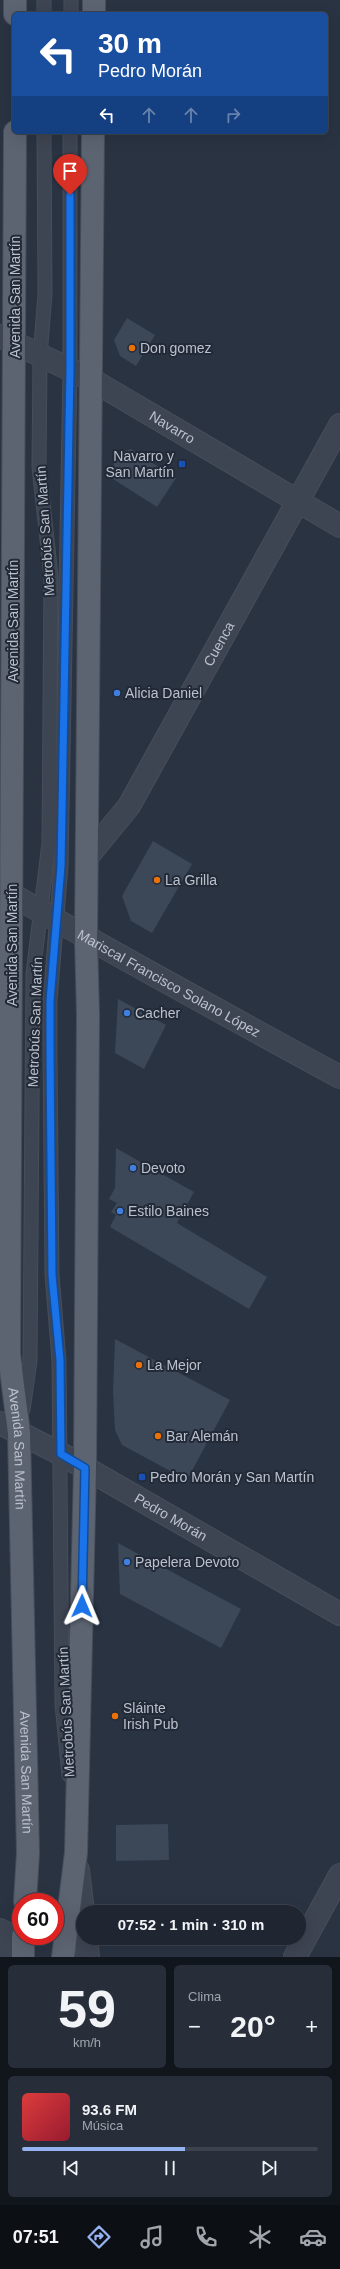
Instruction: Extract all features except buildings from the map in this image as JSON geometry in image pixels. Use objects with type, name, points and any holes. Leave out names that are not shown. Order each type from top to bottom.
[{"type":"main road","points":[[15,0],[15,12]]},
{"type":"main road","points":[[94,0],[94,12]]},
{"type":"main road","name":"Avenida San Martín","points":[[15,134],[7,340],[6,892],[12,1013],[9,1354],[19,1433],[28,1853],[26,1893]]},
{"type":"main road","points":[[63,1957],[76,1853],[85,1468],[88,1023],[86,938],[88,856],[89,472],[92,380],[93,134]]},
{"type":"street","name":"Navarro","points":[[7,340],[92,380],[298,503],[340,526]]},
{"type":"street","name":"Cuenca","points":[[88,856],[129,806],[340,425]]},
{"type":"street","name":"Mariscal Francisco Solano López","points":[[6,892],[49,915],[86,938],[340,1077]]},
{"type":"street","points":[[0,1034],[12,1013]]},
{"type":"street","name":"Pedro Morán","points":[[0,1423],[61,1454],[340,1614]]},
{"type":"street","points":[[76,1853],[82,1905]]},
{"type":"street","points":[[296,1957],[340,1875]]},
{"type":"street","points":[[0,1930],[12,1938]]},
{"type":"street","points":[[3,1957],[3,1954],[23,1945]]},
{"type":"street","points":[[87,1945],[88,1957]]},
{"type":"lane","points":[[44,0],[44,12]]},
{"type":"lane","points":[[71,0],[71,12]]},
{"type":"lane","name":"Metrobús San Martín","points":[[44,134],[45,294],[40,356],[39,467],[51,576],[49,915],[52,1275],[60,1360],[62,1704],[76,1853]]},
{"type":"lane","name":"Metrobús San Martín","points":[[19,1433],[30,1361],[34,974],[61,866],[70,370],[70,134]]},
{"type":"place","name":"Don gomez","points":[[132,348]]},
{"type":"place","name":"Navarro y San Martín","points":[[182,464]]},
{"type":"place","name":"Alicia Daniel","points":[[117,693]]},
{"type":"place","name":"La Grilla","points":[[157,880]]},
{"type":"place","name":"Cacher","points":[[127,1013]]},
{"type":"place","name":"Devoto","points":[[133,1168]]},
{"type":"place","name":"Estilo Baines","points":[[120,1211]]},
{"type":"place","name":"La Mejor","points":[[139,1365]]},
{"type":"place","name":"Bar Alemán","points":[[158,1436]]},
{"type":"place","name":"Pedro Morán y San Martín","points":[[142,1477]]},
{"type":"place","name":"Papelera Devoto","points":[[127,1562]]},
{"type":"place","name":"Sláinte Irish Pub","points":[[115,1716]]},
{"type":"route","points":[[70,195],[70,370],[67,459],[61,866],[50,1001],[50,1068],[52,1275],[60,1360],[61,1454],[85,1468],[82,1606]]}]
